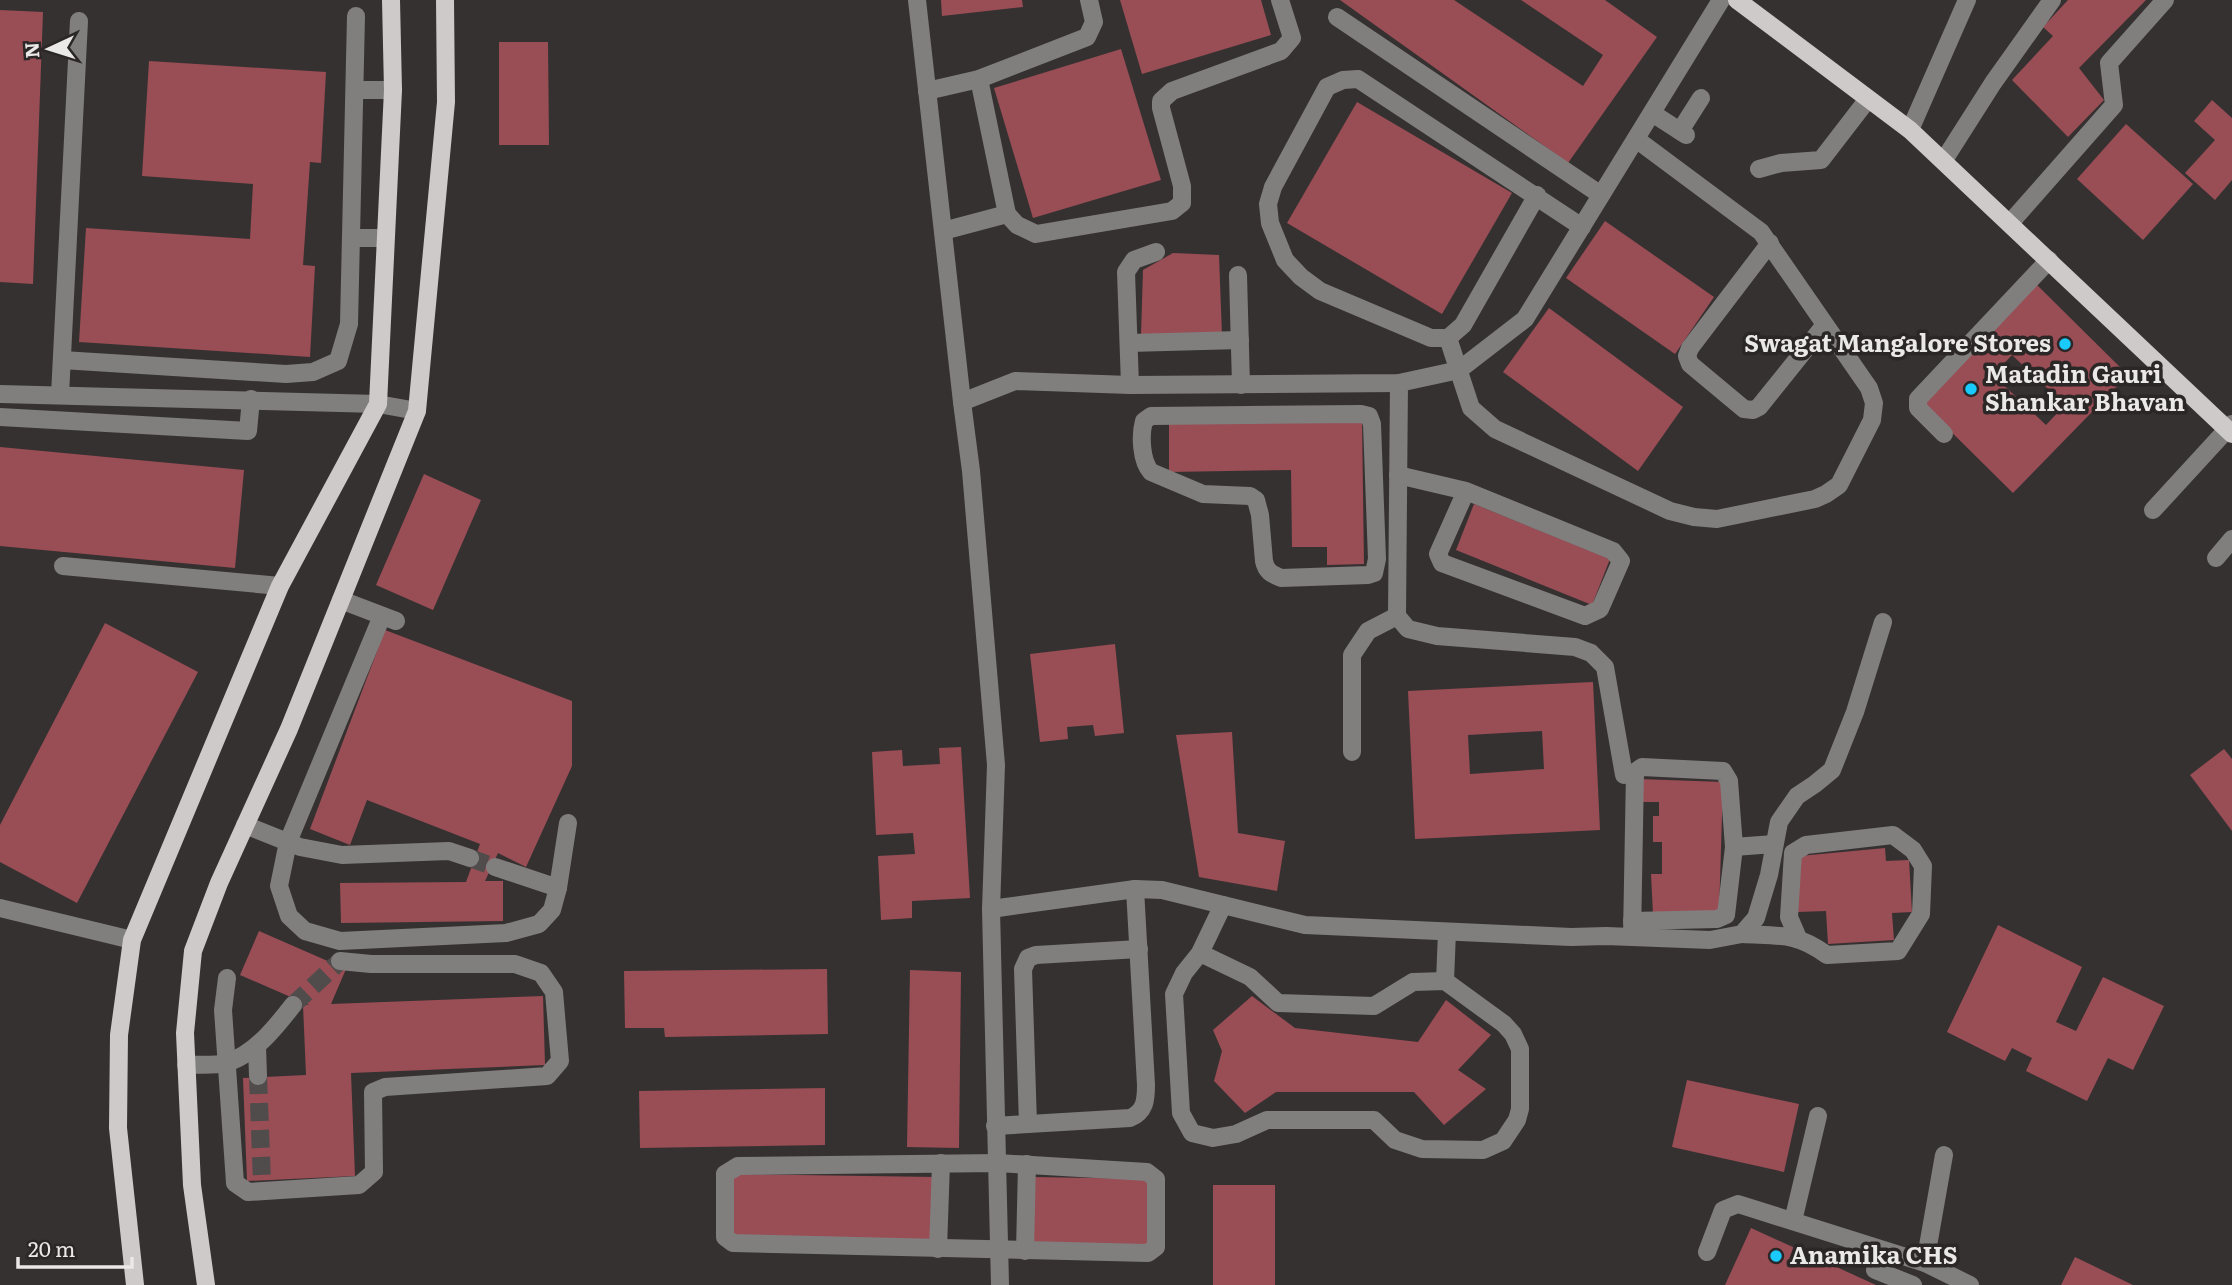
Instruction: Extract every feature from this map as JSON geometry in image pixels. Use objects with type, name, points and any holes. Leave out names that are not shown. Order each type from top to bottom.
[{"type":"main road","points":[[135,1285],[118,1128],[119,1035],[132,940],[280,586],[379,404],[384,238],[393,90],[391,0]]},
{"type":"main road","points":[[206,1285],[192,1185],[186,1065],[185,1032],[193,951],[289,729],[416,411],[446,102],[445,0]]},
{"type":"main road","points":[[1737,0],[1910,130],[2230,429]]},
{"type":"street","points":[[917,0],[971,471],[996,765],[991,909],[1000,1285]]},
{"type":"street","points":[[927,90],[979,79],[1087,37],[1094,22],[1089,0]]},
{"type":"street","points":[[979,79],[1007,214],[1017,225],[1037,234],[1172,211],[1182,203],[1182,186],[1161,101],[1172,91],[1282,51],[1292,38],[1280,0]]},
{"type":"street","points":[[962,402],[1015,381],[1130,385],[1399,383],[1459,370],[1525,319],[1721,0]]},
{"type":"street","points":[[1910,130],[1967,0]]},
{"type":"street","points":[[1944,160],[1993,83],[2052,0]]},
{"type":"street","points":[[2010,223],[2115,105],[2109,63],[2165,0]]},
{"type":"street","points":[[62,360],[286,374],[313,372],[338,361],[349,324],[356,16]]},
{"type":"street","points":[[1337,17],[1601,195]]},
{"type":"street","points":[[60,395],[79,21]]},
{"type":"street","points":[[1537,195],[1463,326],[1448,338],[1431,338],[1320,291],[1285,260],[1270,223],[1268,204],[1273,187],[1327,87],[1343,80],[1358,79],[1537,195],[1582,226]]},
{"type":"street","points":[[355,90],[393,90]]},
{"type":"street","points":[[1652,113],[1683,133],[1701,98]]},
{"type":"street","points":[[1759,169],[1781,163],[1821,160],[1868,99]]},
{"type":"street","points":[[1448,338],[1471,408],[1495,429],[1670,511],[1717,519],[1815,499],[1839,485],[1872,420],[1873,395],[1761,232],[1636,139]]},
{"type":"street","points":[[943,231],[1007,214]]},
{"type":"street","points":[[351,237],[384,238]]},
{"type":"street","points":[[1770,243],[1690,348],[1688,360],[1744,409],[1753,410],[1759,407],[1825,326]]},
{"type":"street","points":[[1130,385],[1126,272],[1134,260],[1156,252]]},
{"type":"street","points":[[1944,434],[1918,408],[1918,399],[2049,260]]},
{"type":"street","points":[[1238,275],[1240,341],[1256,416]]},
{"type":"street","points":[[1129,343],[1240,341]]},
{"type":"street","points":[[1342,383],[1343,414]]},
{"type":"street","points":[[1399,383],[1398,616],[1408,629],[1437,636],[1575,647],[1591,653],[1605,667],[1624,775]]},
{"type":"street","points":[[0,394],[379,404],[416,411]]},
{"type":"street","points":[[96,422],[97,396]]},
{"type":"street","points":[[0,417],[248,431],[251,400]]},
{"type":"street","points":[[1343,414],[1366,415],[1372,419],[1377,559],[1374,573],[1368,575],[1281,578],[1274,575],[1266,568],[1264,561],[1256,500],[1250,496],[1203,495],[1151,472],[1147,467],[1142,427],[1147,418],[1152,416],[1343,414]]},
{"type":"street","points":[[2153,510],[2230,429]]},
{"type":"street","points":[[1398,475],[1466,491],[1613,551],[1621,561],[1600,609],[1585,616],[1442,563],[1438,554],[1466,491]]},
{"type":"street","points":[[2216,558],[2232,540]]},
{"type":"street","points":[[63,566],[280,586]]},
{"type":"street","points":[[341,600],[389,619],[288,842],[279,886],[289,916],[305,930],[340,941],[506,933],[539,924],[552,910],[568,823]]},
{"type":"street","points":[[1352,752],[1352,655],[1368,631],[1398,616]]},
{"type":"street","points":[[1742,934],[1756,918],[1779,822],[1797,796],[1832,769],[1855,712],[1883,622]]},
{"type":"street","points":[[991,909],[1135,889],[1162,890],[1305,925],[1570,937],[1717,919],[1726,915],[1734,847],[1729,781],[1723,771],[1642,767],[1636,772],[1632,928]]},
{"type":"street","points":[[246,825],[288,842],[342,855],[449,851],[470,858]]},
{"type":"street","points":[[1632,928],[1710,940],[1742,934],[1798,938],[1827,955],[1898,951],[1921,914],[1923,866],[1913,850],[1893,835],[1806,845],[1793,853],[1789,917],[1798,938]]},
{"type":"street","points":[[1734,847],[1774,844]]},
{"type":"street","points":[[1770,864],[1792,864]]},
{"type":"street","points":[[495,867],[558,888]]},
{"type":"street","points":[[995,1126],[1130,1118],[1137,1116],[1143,1109],[1146,1084],[1135,889]]},
{"type":"street","points":[[1200,953],[1250,976],[1278,1003],[1374,1006],[1413,982],[1445,981],[1504,1024],[1520,1049],[1520,1109],[1517,1120],[1503,1141],[1483,1150],[1422,1149],[1395,1140],[1374,1120],[1267,1120],[1236,1134],[1213,1138],[1192,1133],[1181,1113],[1174,994],[1184,973],[1200,953],[1223,905]]},
{"type":"street","points":[[0,908],[132,940]]},
{"type":"street","points":[[1445,981],[1447,932]]},
{"type":"street","points":[[1028,1124],[1017,1025],[1023,969],[1027,958],[1036,955],[1139,949]]},
{"type":"street","points":[[227,978],[223,1010],[235,1184],[248,1192],[263,1187],[359,1185],[374,1172],[373,1091],[385,1087],[547,1076],[561,1060],[554,992],[541,973],[516,964],[371,964],[340,961]]},
{"type":"street","points":[[186,1065],[228,1062],[257,1046],[293,1005]]},
{"type":"street","points":[[257,1046],[258,1076]]},
{"type":"street","points":[[1793,1221],[1818,1116]]},
{"type":"street","points":[[1925,1263],[1944,1154]]},
{"type":"street","points":[[938,1249],[941,1163]]},
{"type":"street","points":[[997,1163],[1147,1172],[1156,1179],[1156,1247],[1149,1253],[938,1249],[733,1243],[725,1237],[725,1174],[738,1166],[997,1163]]},
{"type":"street","points":[[1025,1251],[1027,1164]]},
{"type":"street","points":[[1707,1252],[1723,1210],[1738,1204],[1925,1263],[1970,1285]]},
{"type":"street","points":[[998,1210],[1026,1211]]},
{"type":"street","points":[[1875,1270],[1913,1285]]},
{"type":"building","points":[[941,0],[1022,0],[1023,7],[942,16]]},
{"type":"building","points":[[1120,0],[1261,0],[1271,35],[1142,74]]},
{"type":"building","points":[[1340,0],[1454,0],[1583,86],[1603,55],[1521,0],[1605,0],[1657,37],[1568,163]]},
{"type":"building","points":[[2068,0],[2146,0],[2079,68],[2104,100],[2068,137],[2012,80],[2053,36],[2043,27]]},
{"type":"building","points":[[0,10],[43,12],[33,284],[0,282]]},
{"type":"building","points":[[499,42],[548,42],[549,145],[499,145]]},
{"type":"building","points":[[1121,49],[1161,180],[1033,218],[994,88]]},
{"type":"building","points":[[149,61],[326,72],[321,163],[310,162],[303,265],[315,266],[310,357],[79,342],[86,228],[250,239],[253,184],[142,176]]},
{"type":"building","points":[[2212,100],[2232,118],[2232,180],[2215,200],[2185,173],[2215,140],[2194,121]]},
{"type":"building","points":[[1357,102],[1512,193],[1442,314],[1287,223]]},
{"type":"building","points":[[2126,124],[2193,184],[2143,240],[2077,179]]},
{"type":"building","points":[[1605,221],[1714,297],[1675,354],[1566,278]]},
{"type":"building","points":[[1173,253],[1219,255],[1222,336],[1141,334],[1143,270]]},
{"type":"building","name":"Matadin Gauri Shankar Bhavan","points":[[2036,284],[2128,375],[2013,493],[1921,402]],"holes":[[[2012,355],[2065,405],[2046,425],[1993,375]]]},
{"type":"building","points":[[1549,308],[1683,407],[1638,471],[1503,372]]},
{"type":"building","points":[[1362,419],[1364,564],[1327,565],[1327,547],[1292,547],[1291,470],[1169,472],[1169,422]]},
{"type":"building","points":[[0,447],[244,470],[235,568],[0,546]]},
{"type":"building","points":[[424,474],[481,500],[433,610],[376,585]]},
{"type":"building","points":[[1474,504],[1610,559],[1592,605],[1456,550]]},
{"type":"building","points":[[105,623],[198,672],[77,903],[0,862],[0,825]]},
{"type":"building","points":[[385,630],[572,701],[572,766],[526,867],[498,853],[485,881],[503,881],[503,921],[341,923],[340,883],[466,882],[480,844],[367,800],[350,845],[310,829]]},
{"type":"building","points":[[1115,644],[1124,733],[1095,736],[1093,725],[1067,727],[1068,739],[1040,742],[1030,654]]},
{"type":"building","points":[[1593,682],[1600,830],[1415,839],[1408,691]],"holes":[[[1542,731],[1544,769],[1470,774],[1468,735]]]},
{"type":"building","points":[[1232,732],[1238,833],[1285,841],[1277,891],[1199,877],[1176,735]]},
{"type":"building","points":[[961,747],[970,898],[912,901],[912,918],[881,920],[878,856],[915,854],[913,833],[876,835],[872,752],[902,750],[903,766],[940,764],[939,748]]},
{"type":"building","points":[[2224,749],[2232,759],[2232,831],[2190,775]]},
{"type":"building","points":[[1639,779],[1723,782],[1719,914],[1653,914],[1651,874],[1662,874],[1662,842],[1653,842],[1653,816],[1659,816],[1659,802],[1639,802]]},
{"type":"building","points":[[1885,848],[1886,861],[1909,860],[1912,912],[1892,913],[1894,940],[1828,944],[1826,911],[1797,912],[1800,856]]},
{"type":"building","points":[[1998,925],[2082,967],[2056,1022],[2076,1031],[2103,977],[2164,1006],[2133,1070],[2108,1058],[2087,1101],[2026,1071],[2032,1058],[2012,1048],[2005,1061],[1947,1032]]},
{"type":"building","points":[[259,931],[346,969],[331,1004],[543,996],[545,1065],[351,1073],[355,1176],[247,1181],[243,1078],[306,1075],[303,1005],[309,1005],[240,975]]},
{"type":"building","points":[[827,969],[828,1034],[665,1037],[664,1028],[625,1028],[624,971]]},
{"type":"building","points":[[910,970],[961,972],[959,1148],[907,1147]]},
{"type":"building","points":[[1252,996],[1295,1028],[1418,1042],[1446,1000],[1491,1035],[1458,1070],[1486,1089],[1444,1125],[1414,1092],[1276,1092],[1245,1113],[1214,1081],[1222,1051],[1213,1030]]},
{"type":"building","points":[[1687,1080],[1799,1104],[1784,1172],[1672,1147]]},
{"type":"building","points":[[825,1088],[825,1145],[640,1148],[639,1091]]},
{"type":"building","points":[[733,1174],[937,1177],[932,1241],[731,1235]]},
{"type":"building","points":[[1033,1177],[1151,1179],[1149,1246],[1031,1244]]},
{"type":"building","points":[[1213,1185],[1275,1185],[1275,1285],[1213,1285]]},
{"type":"building","name":"Anamika CHS","points":[[1751,1228],[1876,1285],[1725,1285]]},
{"type":"building","points":[[2075,1257],[2133,1285],[2061,1285]]},
{"type":"tunnel","points":[[470,858],[495,867]]},
{"type":"tunnel","points":[[293,1005],[340,961]]},
{"type":"tunnel","points":[[258,1076],[262,1182]]},
{"type":"place","name":"Swagat Mangalore Stores","points":[[2065,344]]},
{"type":"place","name":"Matadin Gauri Shankar Bhavan","points":[[1971,389]]},
{"type":"place","name":"Anamika CHS","points":[[1776,1256]]}]
